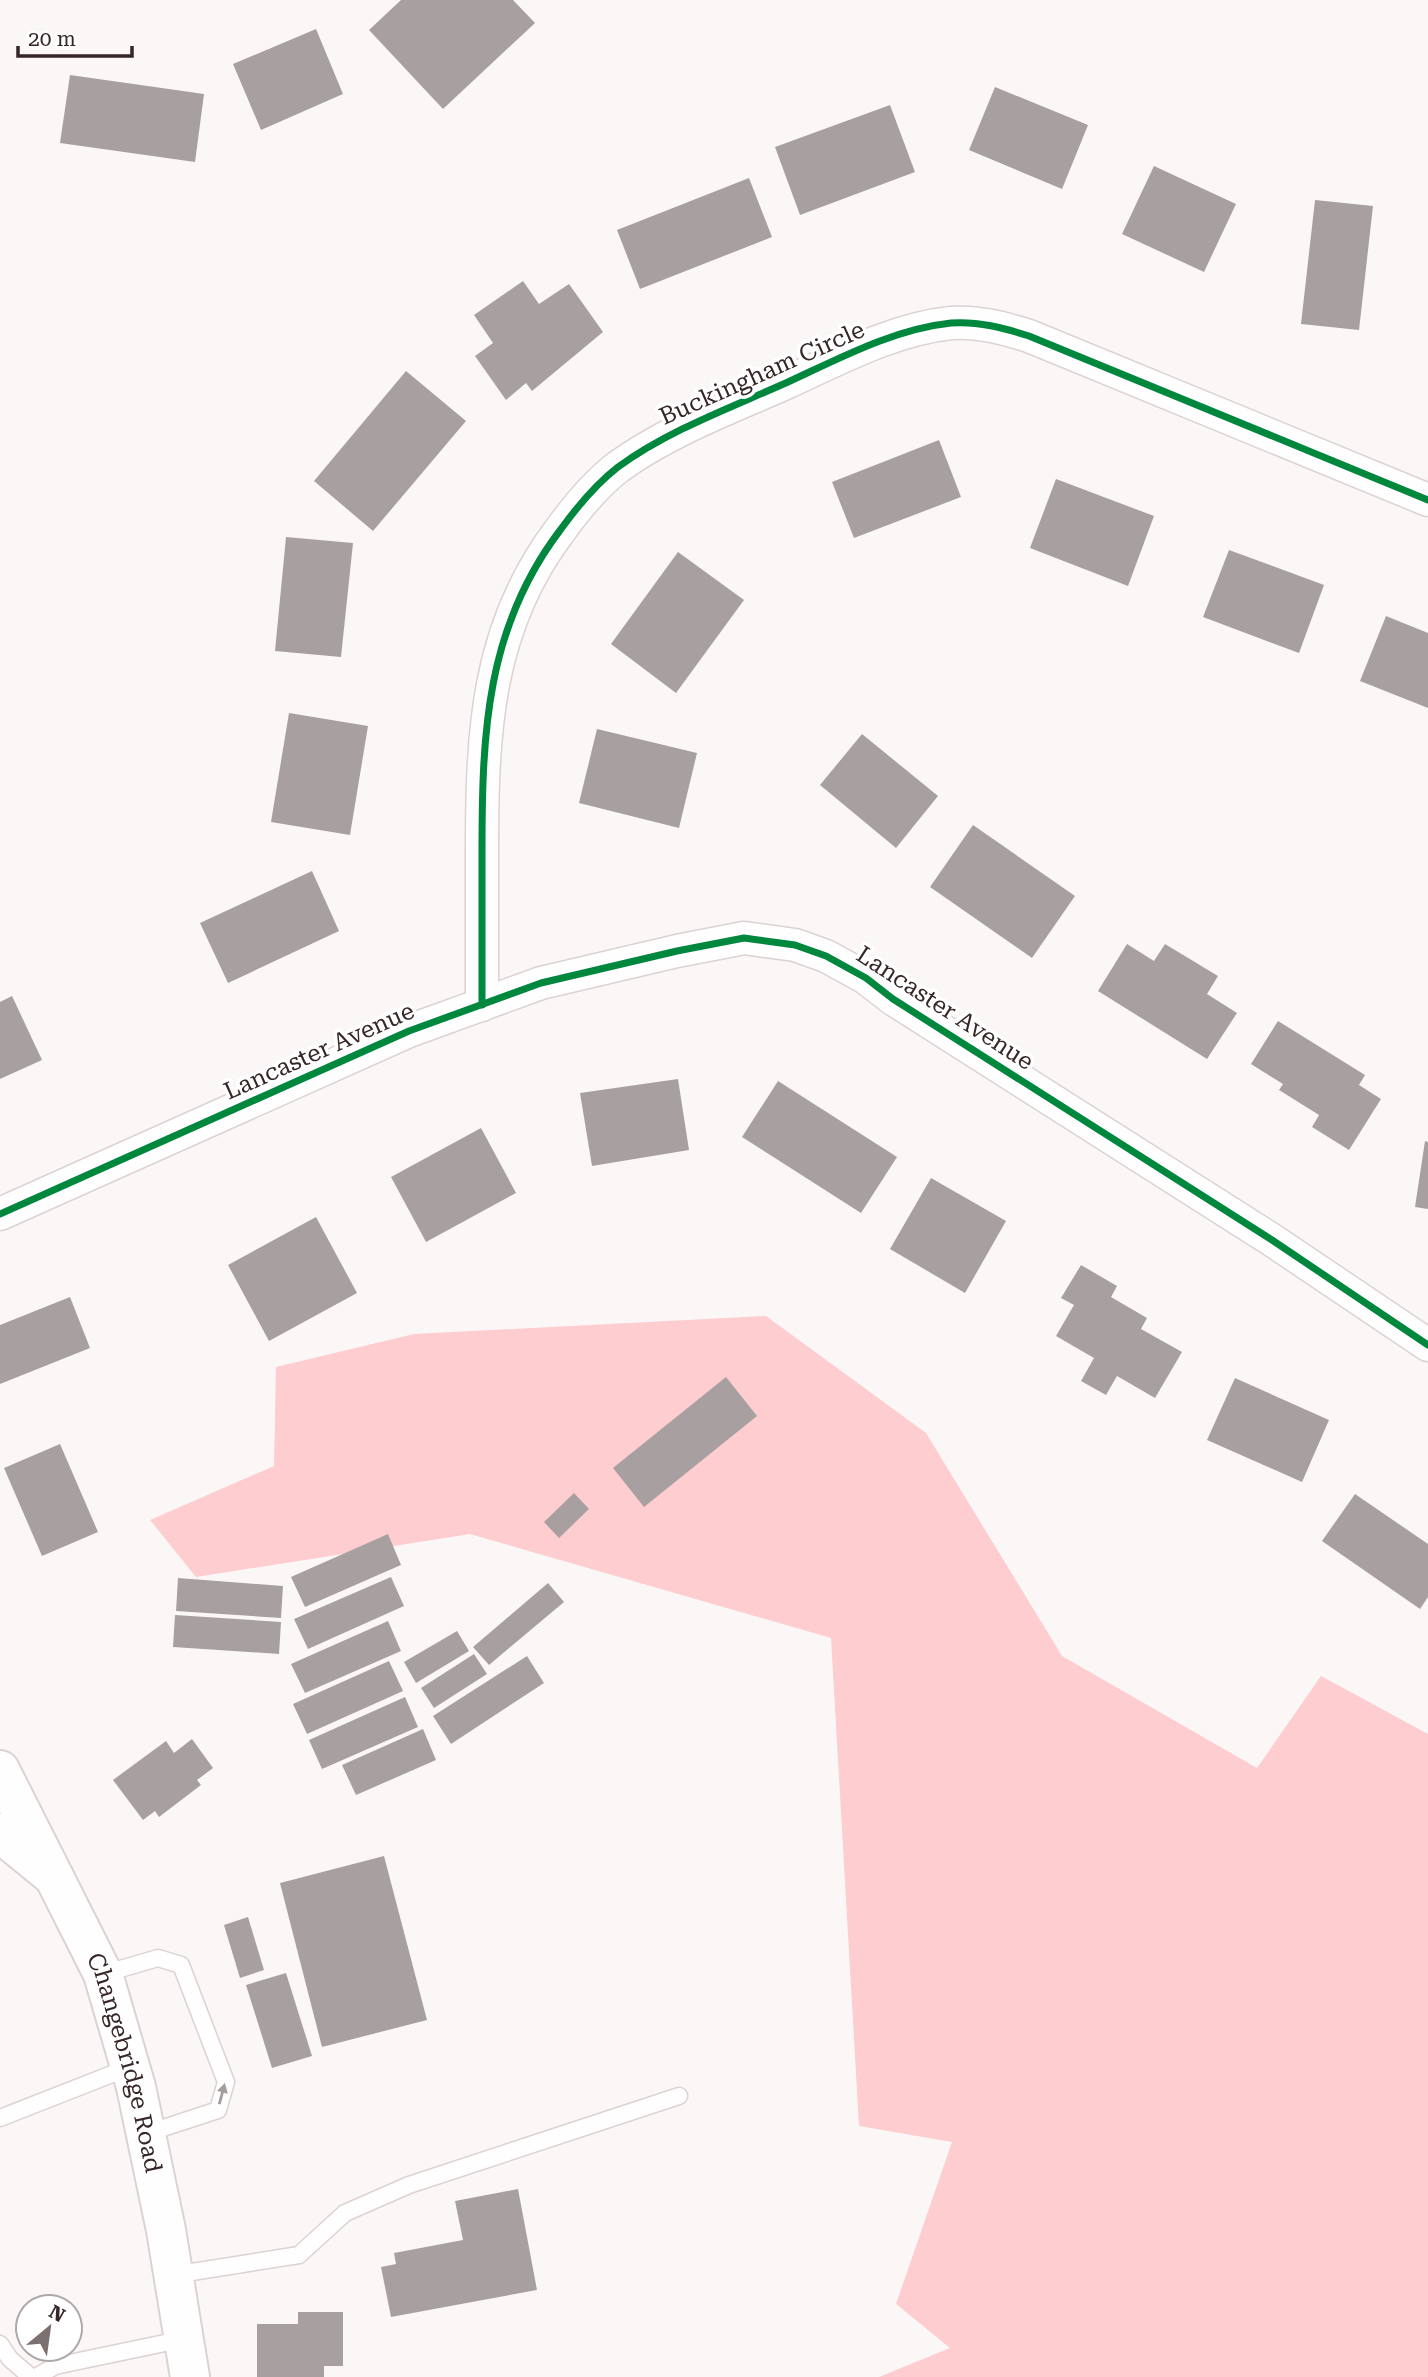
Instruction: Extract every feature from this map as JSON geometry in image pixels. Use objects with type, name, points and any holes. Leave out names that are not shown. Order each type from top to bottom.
[{"type":"main road","name":"Changebridge Road","points":[[0,1770],[103,1974],[130,2067],[145,2134],[190,2377]]},
{"type":"main road","points":[[0,1833],[54,1877]]},
{"type":"street","name":"Buckingham Circle","points":[[482,1005],[482,769],[490,691],[503,640],[522,592],[547,546],[579,505],[616,469],[659,440],[906,331],[953,323],[978,324],[1029,336],[1428,499]]},
{"type":"street","name":"Lancaster Avenue","points":[[0,1214],[409,1031],[541,983],[744,938],[795,945],[826,956],[866,978],[893,999],[1272,1240],[1428,1345]]},
{"type":"lane","points":[[103,1974],[158,1958],[180,1965],[226,2082],[218,2110],[145,2134]]},
{"type":"lane","points":[[0,2118],[130,2067]]},
{"type":"lane","points":[[173,2275],[299,2255],[345,2213],[409,2185],[680,2096]]},
{"type":"lane","points":[[0,2344],[10,2359],[34,2377],[55,2366],[184,2339]]},
{"type":"shaded area","points":[[766,1316],[926,1433],[1062,1656],[1257,1768],[1321,1676],[1428,1734],[1428,2377],[879,2377],[950,2348],[896,2304],[952,2142],[859,2126],[831,1638],[470,1534],[196,1577],[150,1520],[274,1466],[276,1367],[414,1334]]},
{"type":"building","points":[[401,0],[513,0],[535,23],[443,109],[369,30]]},
{"type":"building","points":[[316,29],[343,94],[261,130],[233,64]]},
{"type":"building","points":[[70,75],[204,94],[195,162],[60,143]]},
{"type":"building","points":[[995,87],[1088,125],[1062,189],[969,150]]},
{"type":"building","points":[[890,105],[915,172],[800,215],[775,147]]},
{"type":"building","points":[[1154,166],[1236,204],[1204,272],[1122,234]]},
{"type":"building","points":[[749,178],[772,237],[640,289],[617,230]]},
{"type":"building","points":[[1315,200],[1373,206],[1359,330],[1301,324]]},
{"type":"building","points":[[523,281],[539,304],[569,284],[603,332],[532,391],[526,383],[506,400],[475,356],[493,343],[474,315]]},
{"type":"building","points":[[406,371],[466,421],[373,531],[314,481]]},
{"type":"building","points":[[939,440],[961,497],[854,538],[832,482]]},
{"type":"building","points":[[1056,479],[1154,516],[1128,586],[1030,548]]},
{"type":"building","points":[[286,537],[353,543],[341,657],[275,651]]},
{"type":"building","points":[[1229,550],[1324,585],[1299,653],[1203,617]]},
{"type":"building","points":[[678,552],[744,600],[676,693],[611,644]]},
{"type":"building","points":[[1386,616],[1428,633],[1428,708],[1360,681]]},
{"type":"building","points":[[289,713],[368,726],[350,835],[271,822]]},
{"type":"building","points":[[597,729],[697,753],[679,828],[579,803]]},
{"type":"building","points":[[862,734],[938,796],[896,848],[820,785]]},
{"type":"building","points":[[973,825],[1075,896],[1032,958],[930,887]]},
{"type":"building","points":[[312,871],[339,931],[228,983],[200,923]]},
{"type":"building","points":[[1127,944],[1154,961],[1165,944],[1218,976],[1207,994],[1237,1013],[1207,1059],[1098,991]]},
{"type":"building","points":[[12,996],[42,1060],[0,1079],[0,1002]]},
{"type":"building","points":[[1278,1021],[1365,1075],[1359,1085],[1381,1099],[1349,1150],[1312,1127],[1319,1115],[1279,1090],[1283,1084],[1251,1064]]},
{"type":"building","points":[[678,1079],[689,1150],[592,1166],[580,1093]]},
{"type":"building","points":[[778,1081],[897,1157],[861,1213],[742,1137]]},
{"type":"building","points":[[481,1128],[516,1193],[426,1242],[391,1177]]},
{"type":"building","points":[[1425,1141],[1428,1142],[1428,1209],[1415,1207]]},
{"type":"building","points":[[931,1178],[1006,1221],[965,1293],[890,1249]]},
{"type":"building","points":[[316,1217],[357,1293],[269,1341],[228,1265]]},
{"type":"building","points":[[1081,1265],[1117,1286],[1111,1297],[1147,1318],[1141,1329],[1182,1352],[1155,1398],[1117,1376],[1106,1395],[1081,1381],[1094,1358],[1056,1336],[1074,1305],[1061,1298]]},
{"type":"building","points":[[70,1297],[90,1348],[0,1384],[0,1325]]},
{"type":"building","points":[[726,1377],[757,1416],[644,1507],[613,1468]]},
{"type":"building","points":[[1235,1378],[1329,1420],[1302,1482],[1207,1440]]},
{"type":"building","points":[[60,1444],[98,1532],[42,1556],[4,1468]]},
{"type":"building","points":[[574,1493],[589,1509],[559,1538],[544,1522]]},
{"type":"building","points":[[1355,1494],[1428,1544],[1428,1597],[1420,1609],[1322,1541]]},
{"type":"building","points":[[388,1534],[401,1565],[305,1607],[291,1577]]},
{"type":"building","points":[[391,1577],[404,1606],[308,1649],[294,1619]]},
{"type":"building","points":[[178,1578],[283,1586],[281,1618],[176,1611]]},
{"type":"building","points":[[548,1583],[564,1602],[489,1665],[473,1647]]},
{"type":"building","points":[[175,1615],[281,1622],[279,1654],[173,1647]]},
{"type":"building","points":[[388,1621],[401,1651],[305,1693],[291,1664]]},
{"type":"building","points":[[457,1631],[469,1651],[416,1683],[404,1662]]},
{"type":"building","points":[[474,1654],[487,1674],[434,1708],[421,1688]]},
{"type":"building","points":[[527,1656],[544,1683],[451,1744],[433,1716]]},
{"type":"building","points":[[389,1661],[403,1691],[307,1734],[293,1704]]},
{"type":"building","points":[[405,1697],[418,1727],[322,1769],[309,1740]]},
{"type":"building","points":[[423,1729],[436,1760],[356,1795],[342,1765]]},
{"type":"building","points":[[192,1739],[213,1768],[197,1780],[201,1785],[159,1817],[155,1811],[143,1820],[113,1780],[166,1741],[174,1753]]},
{"type":"building","points":[[384,1856],[427,2020],[322,2047],[280,1883]]},
{"type":"building","points":[[248,1917],[264,1970],[240,1978],[224,1925]]},
{"type":"building","points":[[286,1973],[312,2056],[272,2068],[246,1985]]},
{"type":"building","points":[[518,2189],[537,2290],[391,2317],[381,2267],[396,2264],[394,2253],[463,2240],[455,2201]]},
{"type":"building","points":[[298,2312],[343,2312],[343,2366],[324,2366],[324,2377],[257,2377],[257,2324],[298,2324]]},
{"type":"cycle path","points":[[482,1005],[484,765],[493,682],[503,643],[517,604],[536,566],[567,521],[587,496],[618,467],[658,442],[700,420],[888,338],[930,326],[971,323],[1029,336],[1428,500]]},
{"type":"cycle path","points":[[0,1214],[409,1031],[541,983],[744,938],[795,945],[826,956],[866,978],[893,999],[1272,1240],[1428,1345]]}]
